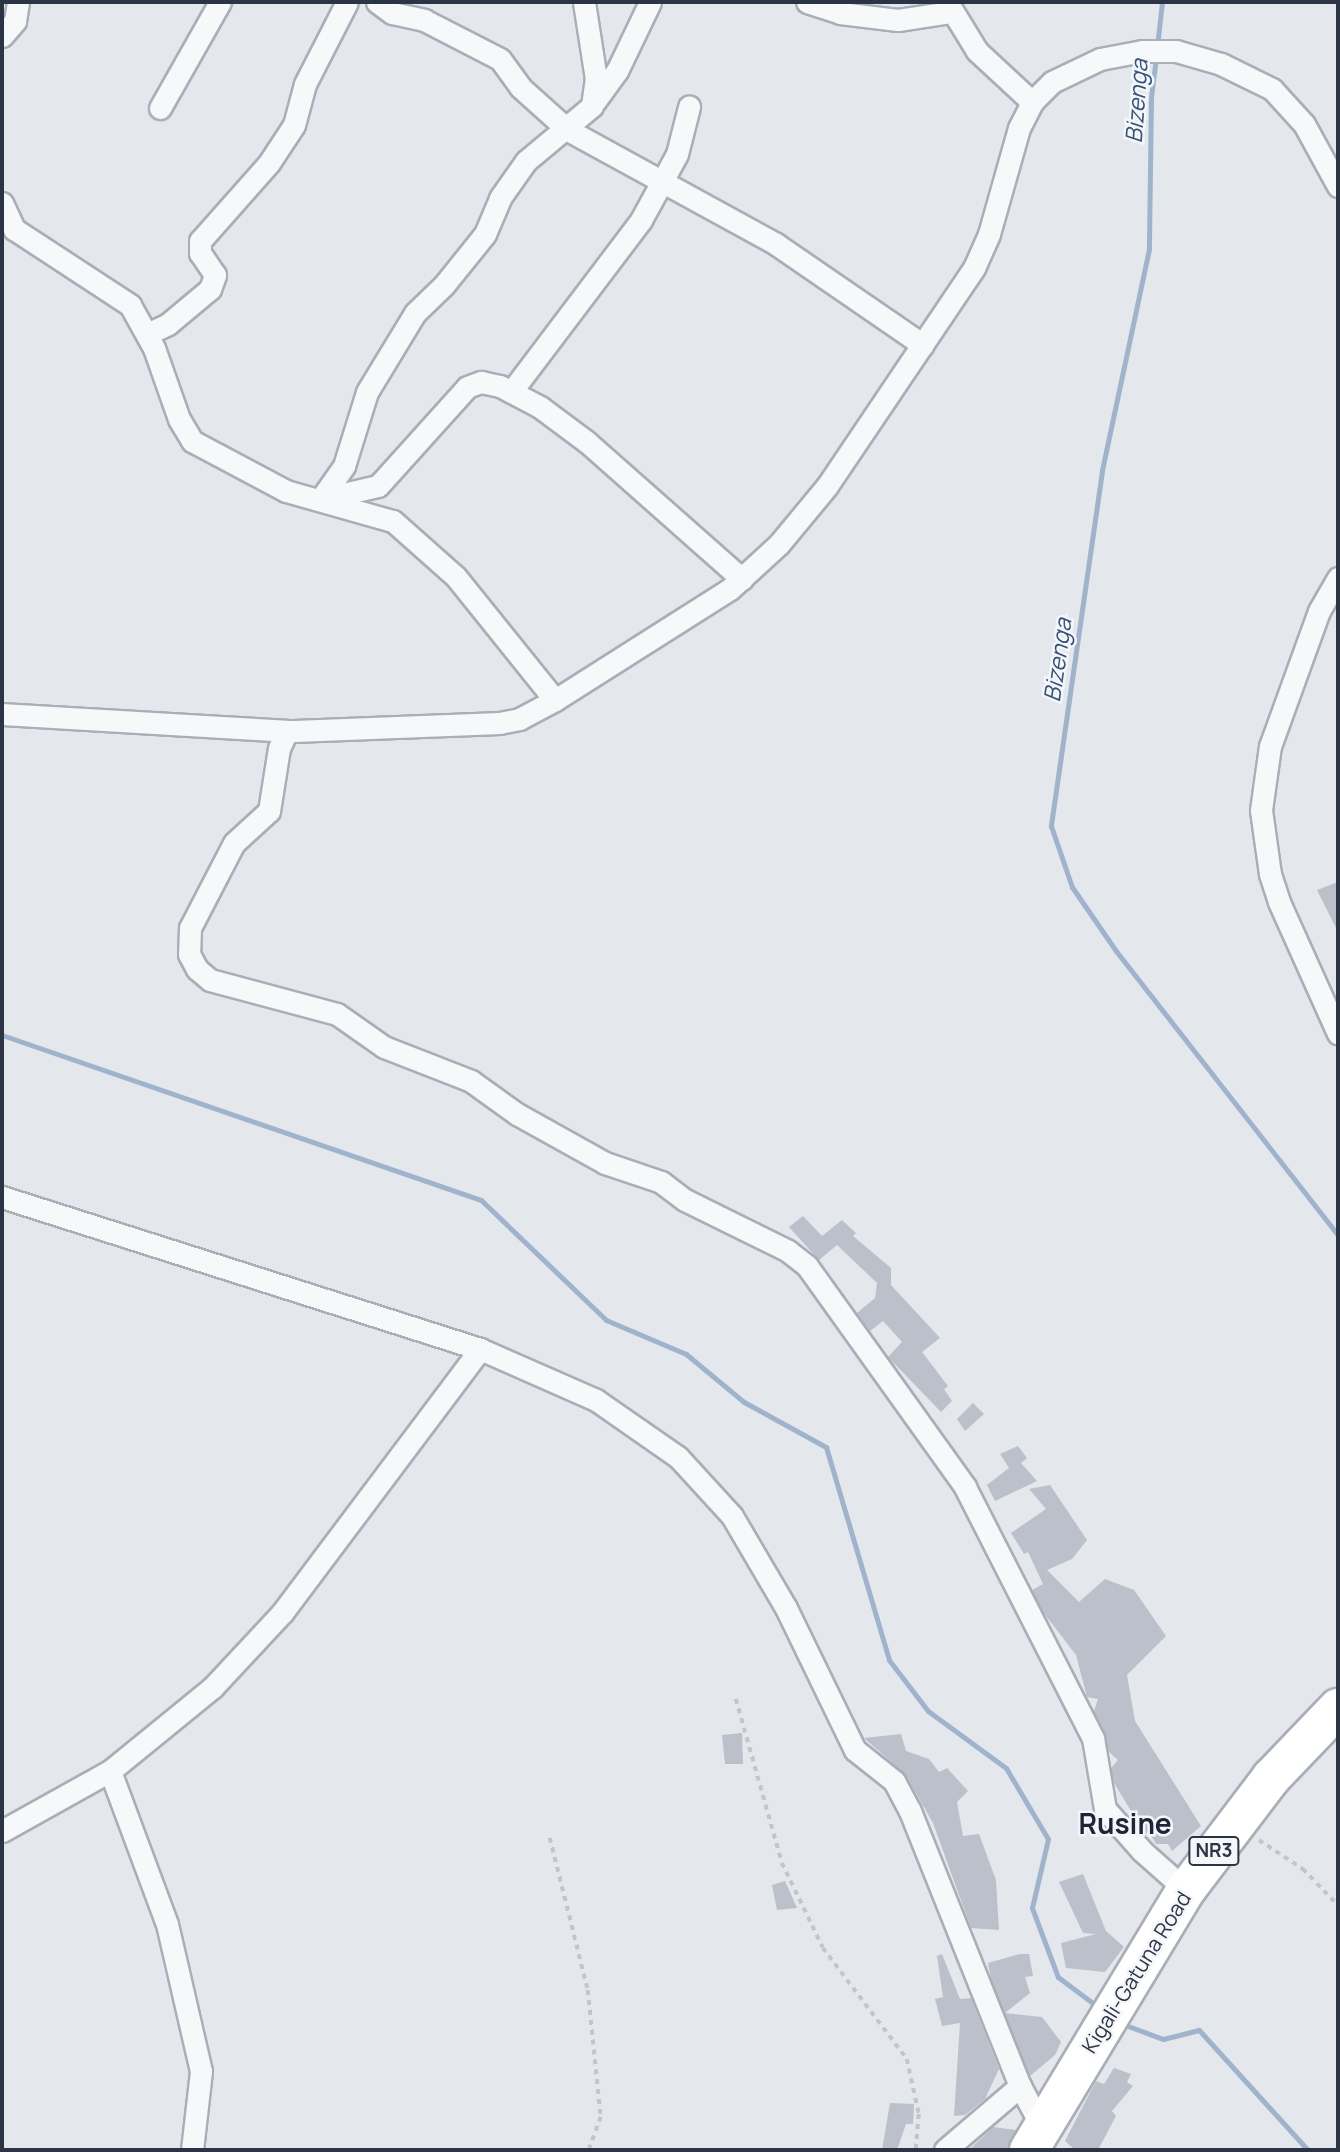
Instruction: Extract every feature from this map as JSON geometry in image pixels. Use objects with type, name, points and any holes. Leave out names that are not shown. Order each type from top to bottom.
[{"type":"highway","name":"Kigali-Gatuna Road","points":[[1036,2139],[1103,2023],[1186,1890],[1235,1824],[1338,1708]]},
{"type":"street","points":[[2,36],[15,22],[18,2]]},
{"type":"street","points":[[160,108],[220,2]]},
{"type":"street","points":[[147,334],[169,324],[210,289],[215,275],[201,253],[200,241],[269,163],[294,125],[305,84],[347,2]]},
{"type":"street","points":[[377,2],[392,13],[425,20],[500,59],[528,95],[568,130],[776,244],[923,345]]},
{"type":"street","points":[[584,2],[596,79],[592,106]]},
{"type":"street","points":[[320,500],[344,466],[367,392],[415,313],[444,285],[485,234],[500,198],[526,160],[568,130],[592,106],[617,71],[650,2]]},
{"type":"street","points":[[807,2],[840,13],[898,20],[949,7],[977,51],[1032,102]]},
{"type":"street","points":[[2,714],[287,731],[500,723],[528,716],[555,700],[741,579],[779,544],[827,486],[923,345],[982,252],[1019,128],[1032,102],[1052,82],[1100,59],[1176,51],[1210,61],[1272,89],[1304,124],[1338,186]]},
{"type":"street","points":[[511,392],[533,357],[612,264],[663,184],[677,154],[690,107]]},
{"type":"street","points":[[2,203],[14,229],[130,305],[147,334],[179,419],[192,441],[286,491],[393,521],[457,577],[555,700]]},
{"type":"street","points":[[320,500],[379,486],[467,387],[481,382],[511,392],[587,442],[741,579]]},
{"type":"street","points":[[1338,578],[1319,611],[1270,746],[1261,810],[1270,874],[1279,902],[1338,1032]]},
{"type":"street","points":[[287,731],[279,748],[269,811],[234,843],[190,928],[189,954],[197,969],[210,980],[337,1014],[384,1047],[471,1081],[517,1114],[605,1163],[652,1177],[685,1200],[788,1251],[807,1266],[965,1487],[1094,1738],[1105,1809],[1142,1851],[1186,1890]]},
{"type":"street","points":[[2,1197],[480,1349],[596,1400],[678,1457],[732,1516],[786,1608],[849,1741],[866,1763],[894,1781],[911,1811],[1020,2087],[1036,2139]]},
{"type":"street","points":[[2,1831],[110,1771],[213,1687],[282,1613],[480,1349]]},
{"type":"street","points":[[110,1771],[167,1924],[201,2071],[192,2150]]},
{"type":"street","points":[[945,2150],[1020,2087]]},
{"type":"path","points":[[736,1699],[782,1863],[823,1948],[907,2059],[919,2113],[916,2150]]},
{"type":"path","points":[[1235,1824],[1303,1869],[1338,1905]]},
{"type":"path","points":[[550,1838],[588,1990],[601,2117],[589,2150]]},
{"type":"building","points":[[1338,882],[1338,932],[1317,890]]},
{"type":"building","points":[[803,1216],[822,1236],[842,1220],[856,1233],[853,1236],[891,1268],[891,1285],[940,1338],[922,1352],[948,1386],[944,1389],[952,1401],[941,1412],[888,1357],[902,1342],[883,1321],[870,1331],[857,1313],[875,1298],[877,1283],[837,1245],[819,1260],[789,1227]]},
{"type":"building","points":[[973,1403],[984,1414],[965,1431],[957,1419]]},
{"type":"building","points":[[1018,1446],[1027,1458],[1021,1463],[1037,1481],[995,1501],[987,1485],[1009,1468],[1000,1454]]},
{"type":"building","points":[[1050,1485],[1087,1540],[1072,1559],[1047,1570],[1079,1602],[1105,1579],[1134,1590],[1166,1636],[1127,1675],[1135,1721],[1201,1826],[1172,1851],[1168,1844],[1156,1844],[1149,1832],[1145,1834],[1114,1783],[1111,1768],[1118,1760],[1109,1752],[1094,1711],[1098,1699],[1087,1697],[1076,1655],[1043,1612],[1032,1590],[1043,1584],[1028,1552],[1024,1554],[1011,1533],[1046,1509],[1029,1489]]},
{"type":"building","points":[[742,1733],[743,1764],[725,1764],[722,1735]]},
{"type":"building","points":[[901,1734],[906,1751],[929,1759],[939,1772],[947,1768],[968,1791],[957,1802],[963,1836],[979,1834],[996,1880],[999,1930],[971,1928],[933,1823],[905,1774],[864,1738]]},
{"type":"building","points":[[1083,1874],[1106,1931],[1124,1947],[1105,1972],[1066,1968],[1061,1943],[1096,1934],[1083,1933],[1059,1882]]},
{"type":"building","points":[[785,1881],[797,1908],[777,1910],[772,1885]]},
{"type":"building","points":[[942,1954],[960,1999],[971,1998],[999,2069],[985,2099],[965,2115],[954,2116],[960,2023],[942,2026],[935,1999],[943,1997],[937,1956]]},
{"type":"building","points":[[1029,1954],[1033,1976],[1025,1977],[1030,1993],[1005,2013],[1042,2017],[1061,2042],[1055,2055],[1030,2076],[991,1979],[988,1963]]},
{"type":"building","points":[[1114,2068],[1131,2074],[1127,2082],[1133,2086],[1112,2111],[1116,2116],[1098,2150],[1075,2150],[1065,2141],[1096,2081],[1104,2084]]},
{"type":"building","points":[[890,2103],[914,2104],[913,2124],[906,2124],[897,2150],[882,2150]]},
{"type":"building","points":[[993,2127],[1016,2130],[1007,2150],[969,2150]]},
{"type":"waterway","name":"Bizenga","points":[[1157,47],[1162,2]]},
{"type":"waterway","name":"Bizenga","points":[[1156,57],[1151,97],[1149,249],[1102,471],[1051,826],[1072,887],[1116,951],[1338,1235]]},
{"type":"waterway","points":[[2,1035],[481,1200],[606,1320],[686,1354],[744,1402],[826,1447],[889,1660],[928,1711],[1006,1768],[1048,1839],[1032,1908],[1058,1977],[1098,2007]]},
{"type":"waterway","points":[[1120,2023],[1163,2039],[1199,2030],[1308,2150]]},
{"type":"district","name":"Rusine","points":[[1125,1823]]}]
